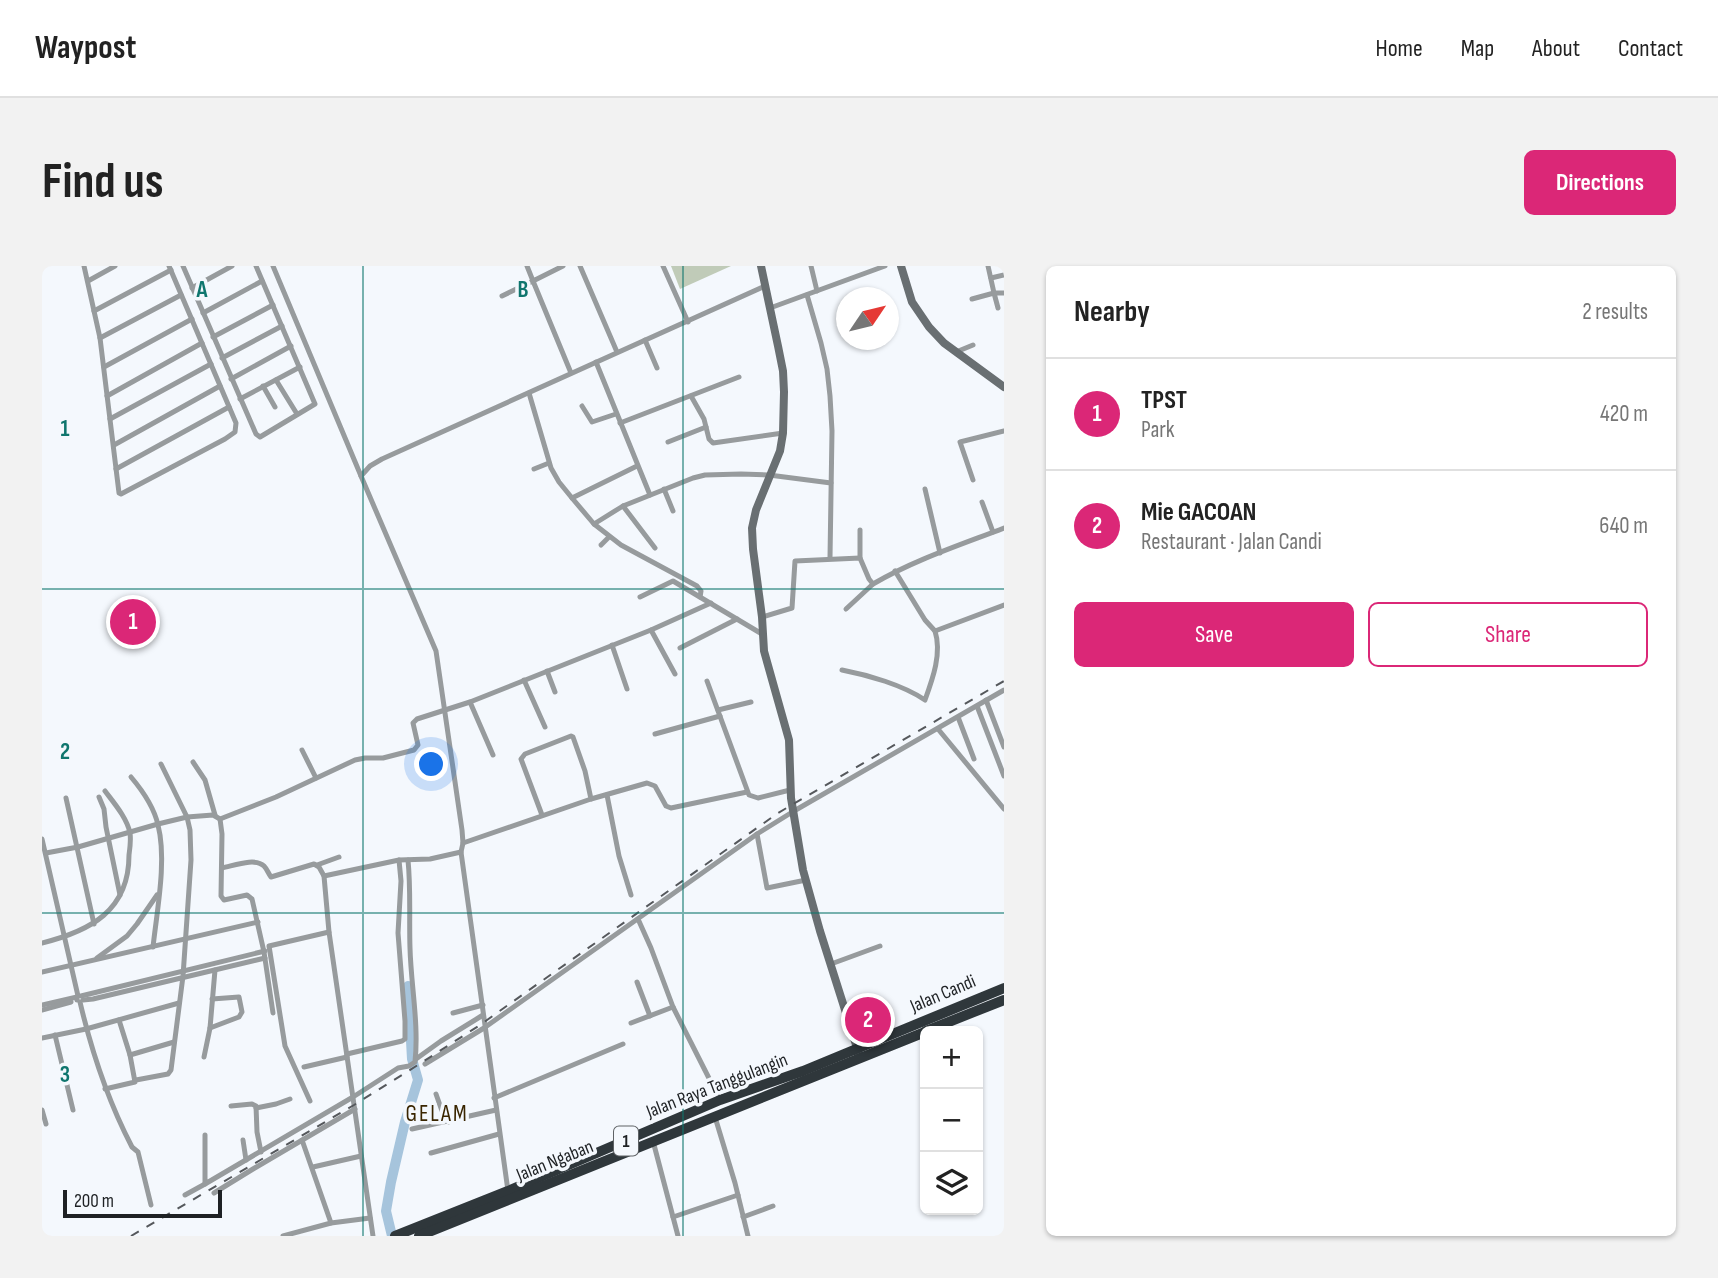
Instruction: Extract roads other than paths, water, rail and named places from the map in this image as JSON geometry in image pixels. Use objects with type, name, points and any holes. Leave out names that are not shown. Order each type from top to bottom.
[{"type":"highway","name":"Jalan Candi","points":[[859,1053],[1004,988]]},
{"type":"highway","name":"Jalan Candi","points":[[939,1026],[1004,1000]]},
{"type":"highway","name":"Jalan Candi","points":[[859,1053],[920,1033]]},
{"type":"highway","name":"Jalan Raya Tanggulangin","points":[[395,1236],[508,1191],[720,1100],[859,1053]]},
{"type":"highway","name":"Jalan Ngaban","points":[[419,1236],[432,1234],[715,1117],[859,1053]]},
{"type":"street","points":[[83,266],[100,338],[119,493],[123,494],[235,432],[236,423],[170,268],[94,311]]},
{"type":"street","points":[[88,281],[114,266]]},
{"type":"street","points":[[183,266],[240,399],[256,434],[260,437],[315,404],[256,266]]},
{"type":"street","points":[[192,288],[232,266]]},
{"type":"street","points":[[273,266],[364,472],[434,647],[454,770],[463,843],[461,852],[508,1191]]},
{"type":"street","points":[[527,266],[571,373]]},
{"type":"street","points":[[502,296],[564,266]]},
{"type":"street","points":[[580,266],[617,352]]},
{"type":"street","points":[[663,266],[688,322]]},
{"type":"street","points":[[761,266],[783,371],[783,432],[780,451],[756,510],[752,528],[754,562],[767,666],[789,740],[790,790],[798,843],[806,880],[859,1053]]},
{"type":"street","points":[[811,266],[817,291]]},
{"type":"street","points":[[770,309],[885,266]]},
{"type":"street","points":[[901,266],[910,298],[936,335],[1004,387]]},
{"type":"street","points":[[988,266],[998,308]]},
{"type":"street","points":[[991,278],[1004,275]]},
{"type":"street","points":[[203,313],[262,281]]},
{"type":"street","points":[[364,472],[382,459],[765,286]]},
{"type":"street","points":[[972,299],[1004,293]]},
{"type":"street","points":[[100,338],[181,295]]},
{"type":"street","points":[[807,295],[820,336],[832,421],[830,558]]},
{"type":"street","points":[[107,396],[273,305]]},
{"type":"street","points":[[104,367],[192,319]]},
{"type":"street","points":[[222,358],[282,326]]},
{"type":"street","points":[[645,340],[657,368]]},
{"type":"street","points":[[956,352],[973,345]]},
{"type":"street","points":[[231,379],[291,346]]},
{"type":"street","points":[[596,362],[650,495]]},
{"type":"street","points":[[110,419],[211,364]]},
{"type":"street","points":[[240,399],[300,367]]},
{"type":"street","points":[[620,423],[739,377]]},
{"type":"street","points":[[276,380],[297,414]]},
{"type":"street","points":[[114,445],[220,386]]},
{"type":"street","points":[[263,386],[275,407]]},
{"type":"street","points":[[527,395],[539,424],[545,465],[606,540],[697,586],[700,594]]},
{"type":"street","points":[[691,396],[704,419],[712,443],[783,432]]},
{"type":"street","points":[[534,409],[541,405]]},
{"type":"street","points":[[582,406],[592,422],[616,414]]},
{"type":"street","points":[[116,469],[229,407]]},
{"type":"street","points":[[539,424],[547,421]]},
{"type":"street","points":[[668,442],[706,428]]},
{"type":"street","points":[[972,480],[960,442],[1004,431]]},
{"type":"street","points":[[534,469],[545,465]]},
{"type":"street","points":[[572,498],[637,466]]},
{"type":"street","points":[[594,524],[623,506],[705,475],[769,475],[831,483]]},
{"type":"street","points":[[664,489],[673,511]]},
{"type":"street","points":[[925,489],[940,553]]},
{"type":"street","points":[[982,502],[993,532]]},
{"type":"street","points":[[623,506],[655,548]]},
{"type":"street","points":[[846,609],[871,582],[1004,528]]},
{"type":"street","points":[[860,530],[860,558],[871,582]]},
{"type":"street","points":[[640,597],[672,580],[700,594],[737,619],[762,626],[792,608],[795,561],[860,558]]},
{"type":"street","points":[[895,571],[925,620],[935,631],[938,642],[937,659],[926,698]]},
{"type":"street","points":[[46,853],[78,847],[187,817],[218,817],[276,797],[355,760],[388,757],[414,750],[418,745],[412,726],[414,721],[652,630],[711,603]]},
{"type":"street","points":[[935,631],[1004,605]]},
{"type":"street","points":[[680,648],[737,619]]},
{"type":"street","points":[[652,630],[675,674]]},
{"type":"street","points":[[612,645],[626,689]]},
{"type":"street","points":[[842,670],[911,692],[926,698],[932,706]]},
{"type":"street","points":[[547,671],[555,692]]},
{"type":"street","points":[[524,680],[545,727]]},
{"type":"street","points":[[707,681],[747,792],[758,799],[790,790]]},
{"type":"street","points":[[425,1064],[484,1028],[757,834],[1002,691],[1004,699]]},
{"type":"street","points":[[986,700],[1004,747]]},
{"type":"street","points":[[468,702],[493,755]]},
{"type":"street","points":[[655,734],[751,702]]},
{"type":"street","points":[[977,706],[1004,776]]},
{"type":"street","points":[[958,717],[974,759]]},
{"type":"street","points":[[939,728],[1004,809]]},
{"type":"street","points":[[542,815],[521,759],[525,754],[571,736],[592,798]]},
{"type":"street","points":[[302,750],[316,778]]},
{"type":"street","points":[[193,762],[205,780],[222,834],[222,899],[249,896],[253,901],[284,1042],[310,1101]]},
{"type":"street","points":[[135,1080],[170,1073],[183,974],[191,860],[190,830],[187,817],[161,764]]},
{"type":"street","points":[[131,777],[146,798],[158,824],[161,862],[153,947]]},
{"type":"street","points":[[463,843],[640,784],[652,783],[659,789],[666,806],[671,808],[747,792]]},
{"type":"street","points":[[42,943],[93,924],[115,902],[128,878],[130,833],[104,791]]},
{"type":"street","points":[[607,794],[619,856],[631,895]]},
{"type":"street","points":[[99,797],[104,809],[120,895]]},
{"type":"street","points":[[66,798],[93,924]]},
{"type":"street","points":[[104,809],[114,804]]},
{"type":"street","points":[[757,834],[767,888],[806,880]]},
{"type":"street","points":[[42,839],[86,1029],[105,1089],[130,1143],[138,1152],[151,1205]]},
{"type":"street","points":[[324,876],[403,860],[430,859],[461,852]]},
{"type":"street","points":[[222,868],[258,863],[264,866],[271,877],[339,857]]},
{"type":"street","points":[[304,1066],[404,1039],[398,933],[403,860]]},
{"type":"street","points":[[403,860],[410,883],[414,1062]]},
{"type":"street","points":[[317,865],[324,876],[329,932],[373,1236]]},
{"type":"street","points":[[93,960],[127,936],[159,893]]},
{"type":"street","points":[[638,919],[673,1007],[720,1100]]},
{"type":"street","points":[[42,972],[258,922]]},
{"type":"street","points":[[42,1007],[215,967],[329,932]]},
{"type":"street","points":[[831,964],[880,946]]},
{"type":"street","points":[[266,951],[273,1013]]},
{"type":"street","points":[[204,1057],[210,1028],[215,967]]},
{"type":"street","points":[[638,982],[650,1016]]},
{"type":"street","points":[[210,1028],[239,1017],[243,1012],[239,997],[212,999]]},
{"type":"street","points":[[42,1038],[86,1029],[179,1003]]},
{"type":"street","points":[[453,1013],[483,1005]]},
{"type":"street","points":[[631,1023],[673,1007]]},
{"type":"street","points":[[185,1195],[398,1068],[414,1062],[441,1041],[483,1015]]},
{"type":"street","points":[[105,1089],[134,1084],[135,1080],[119,1020]]},
{"type":"street","points":[[55,1035],[73,1110]]},
{"type":"street","points":[[130,1055],[174,1042]]},
{"type":"street","points":[[494,1098],[623,1044]]},
{"type":"street","points":[[436,1094],[449,1122]]},
{"type":"street","points":[[256,1108],[290,1099]]},
{"type":"street","points":[[231,1106],[255,1105],[261,1152]]},
{"type":"street","points":[[42,1110],[46,1124]]},
{"type":"street","points":[[214,1193],[355,1110]]},
{"type":"street","points":[[412,1129],[496,1110]]},
{"type":"street","points":[[715,1117],[748,1236]]},
{"type":"street","points":[[431,1153],[499,1134]]},
{"type":"street","points":[[205,1135],[205,1184]]},
{"type":"street","points":[[243,1140],[246,1160]]},
{"type":"street","points":[[302,1140],[331,1223]]},
{"type":"street","points":[[653,1141],[678,1236]]},
{"type":"street","points":[[313,1167],[361,1156]]},
{"type":"street","points":[[673,1217],[738,1195]]},
{"type":"street","points":[[743,1217],[773,1206]]},
{"type":"street","points":[[284,1236],[331,1223],[370,1218]]},
{"type":"waterway","points":[[392,1236],[386,1211],[405,1122],[418,1080],[412,1059],[408,986]]},
{"type":"railway","points":[[131,1236],[354,1105],[480,1025],[778,813],[1004,681]]},
{"type":"place","name":"TPST","points":[[133,622]]},
{"type":"place","name":"Mie GACOAN","points":[[868,1020]]},
{"type":"district","name":"GELAM","points":[[437,1114]]}]
